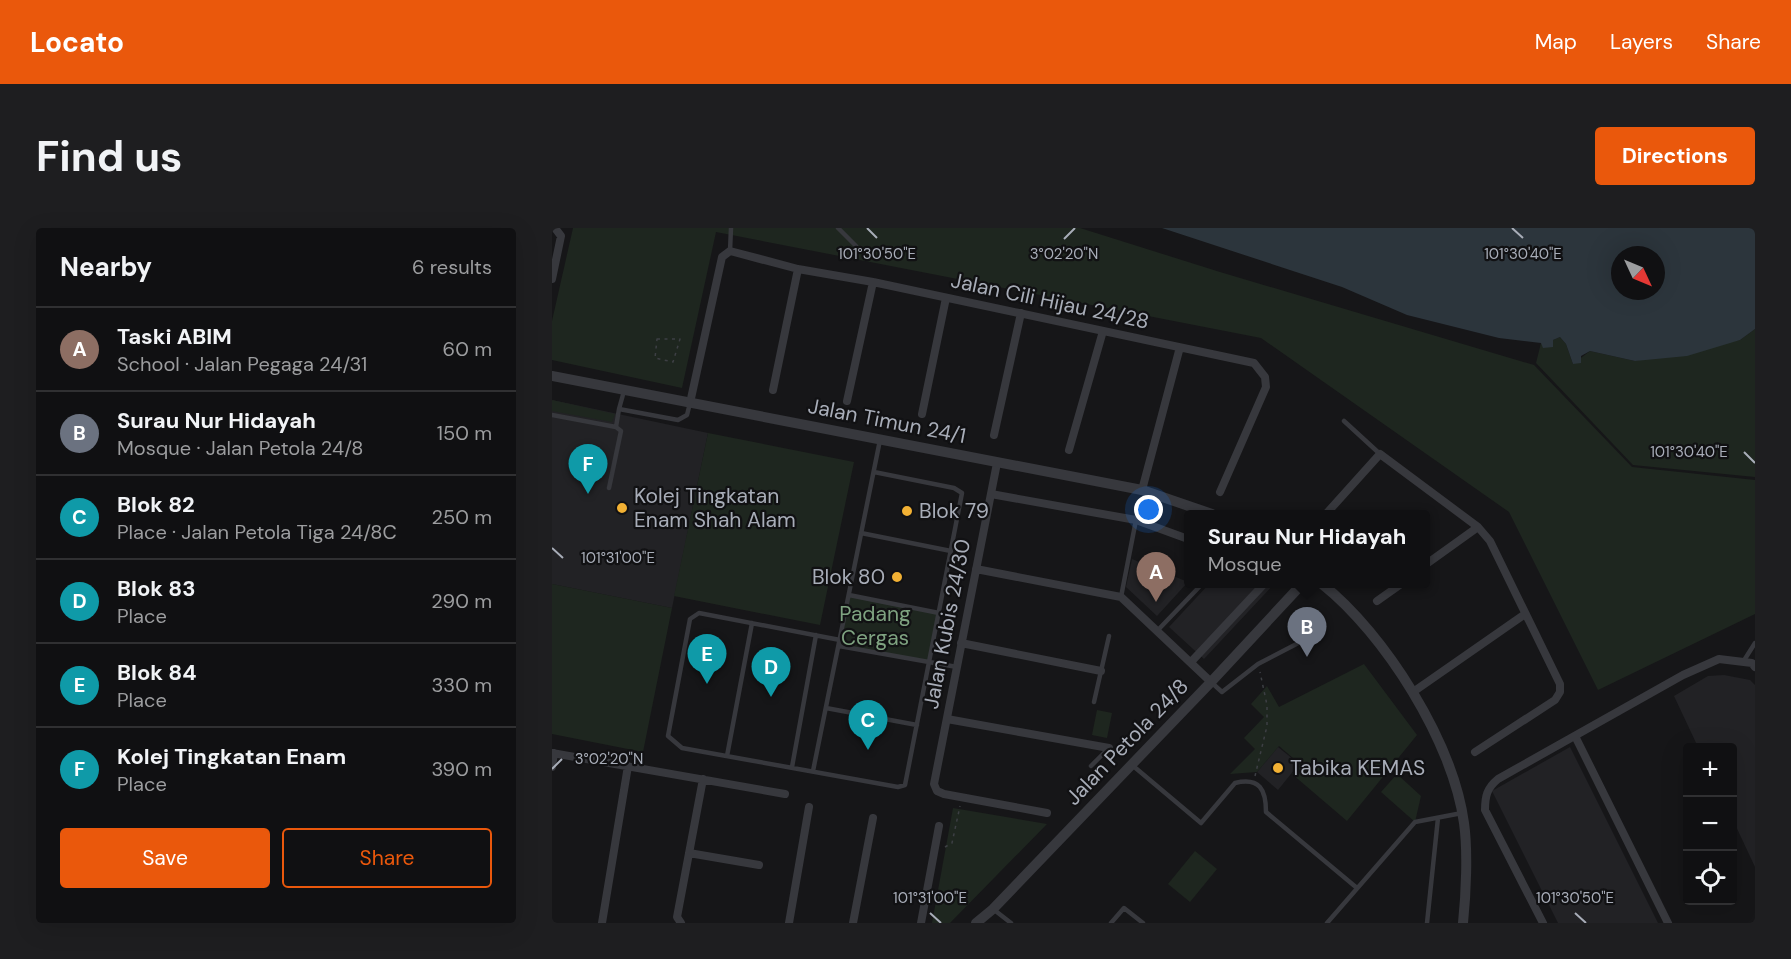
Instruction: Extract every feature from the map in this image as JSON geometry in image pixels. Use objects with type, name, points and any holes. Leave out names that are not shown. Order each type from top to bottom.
[{"type":"street","points":[[552,279],[561,236],[555,228]]},
{"type":"street","points":[[690,403],[722,257],[730,251]]},
{"type":"street","name":"Jalan Cili Hijau 24/28","points":[[730,251],[798,269],[873,282],[1254,363],[1265,377],[1266,387],[1220,492]]},
{"type":"street","points":[[772,390],[798,269]]},
{"type":"street","points":[[847,400],[873,282]]},
{"type":"street","points":[[922,414],[946,298]]},
{"type":"street","points":[[994,435],[1021,313]]},
{"type":"street","points":[[1069,450],[1103,331]]},
{"type":"street","points":[[1142,490],[1180,347]]},
{"type":"street","name":"Jalan Timun 24/1","points":[[552,376],[1142,490],[1200,510]]},
{"type":"street","points":[[1330,510],[1380,454],[1478,527],[1490,541],[1560,684],[1560,692],[1555,700],[1475,752]]},
{"type":"street","name":"Jalan Kubis 24/30","points":[[962,797],[937,791],[934,783],[997,463]]},
{"type":"street","points":[[991,494],[1136,520],[1184,538]]},
{"type":"street","points":[[1430,561],[1478,527]]},
{"type":"street","points":[[976,569],[1121,597],[1211,682]]},
{"type":"street","points":[[1191,662],[1260,588]]},
{"type":"street","name":"Jalan Petola 24/8","points":[[975,923],[993,909],[1132,765],[1298,588]]},
{"type":"street","points":[[1327,588],[1371,634],[1413,692],[1448,760],[1465,825],[1463,923]]},
{"type":"street","points":[[1377,601],[1395,588]]},
{"type":"street","points":[[1413,692],[1525,614]]},
{"type":"street","points":[[961,644],[1101,671]]},
{"type":"street","points":[[1544,923],[1485,810],[1485,797],[1489,787],[1498,779],[1683,675],[1719,659],[1752,663],[1755,667]]},
{"type":"street","points":[[947,719],[1109,748]]},
{"type":"street","points":[[1575,736],[1668,923]]},
{"type":"street","points":[[552,767],[553,753],[785,794]]},
{"type":"street","points":[[602,923],[628,766]]},
{"type":"street","points":[[681,923],[677,916],[703,779]]},
{"type":"street","points":[[962,797],[1047,813]]},
{"type":"street","points":[[789,923],[809,807]]},
{"type":"street","points":[[853,923],[873,818]]},
{"type":"street","points":[[921,923],[939,826]]},
{"type":"street","points":[[689,853],[759,865]]},
{"type":"lane","points":[[730,251],[732,228]]},
{"type":"lane","points":[[838,228],[856,246]]},
{"type":"lane","points":[[616,427],[624,391]]},
{"type":"lane","points":[[620,409],[678,420],[687,415],[690,403]]},
{"type":"lane","points":[[552,415],[616,427],[621,430],[609,488]]},
{"type":"lane","points":[[1344,422],[1380,454]]},
{"type":"lane","points":[[813,771],[880,440]]},
{"type":"lane","points":[[840,639],[699,614],[690,619],[668,736],[682,748],[898,787],[905,785],[962,493],[954,488],[874,472]]},
{"type":"lane","points":[[1121,597],[1136,520]]},
{"type":"lane","points":[[861,533],[951,551]]},
{"type":"lane","points":[[1157,631],[1198,588]]},
{"type":"lane","points":[[849,595],[939,613]]},
{"type":"lane","points":[[727,756],[752,623]]},
{"type":"lane","points":[[792,767],[816,635]]},
{"type":"lane","points":[[1094,702],[1109,636]]},
{"type":"lane","points":[[1211,682],[1222,692],[1258,664],[1308,638]]},
{"type":"lane","points":[[1743,662],[1755,643]]},
{"type":"lane","points":[[838,646],[957,667]]},
{"type":"lane","points":[[826,708],[917,725]]},
{"type":"lane","points":[[1091,766],[1109,748]]},
{"type":"lane","points":[[1132,765],[1201,823],[1235,783],[1254,782],[1264,792],[1266,812],[1357,888]]},
{"type":"lane","points":[[1327,923],[1415,822],[1462,813]]},
{"type":"lane","points":[[1427,923],[1438,818]]},
{"type":"lane","points":[[1111,923],[1124,908],[1143,923]]},
{"type":"lane","points":[[993,909],[1011,923]]},
{"type":"path","points":[[657,339],[680,339],[673,362],[655,358],[657,339]]},
{"type":"path","points":[[1254,782],[1267,726],[1267,705],[1258,664]]},
{"type":"path","points":[[934,853],[952,843],[962,797]]},
{"type":"shaded area","points":[[1162,228],[1755,228],[1755,329],[1740,340],[1687,356],[1635,361],[1590,351],[1581,356],[1581,363],[1573,364],[1566,344],[1560,337],[1553,340],[1553,347],[1543,348],[1541,343],[1499,338],[1407,315],[1342,287]]},
{"type":"shaded area","name":"Kolej Tingkatan Enam Shah Alam","points":[[552,400],[708,433],[672,608],[552,584]]},
{"type":"shaded area","points":[[1132,559],[1184,580],[1184,586],[1157,616],[1126,587]]},
{"type":"shaded area","points":[[1205,588],[1270,588],[1204,659],[1169,627]]},
{"type":"shaded area","points":[[1724,675],[1750,680],[1755,685],[1755,867],[1737,829],[1737,743],[1696,743],[1674,696],[1708,676]]},
{"type":"shaded area","name":"Tabika KEMAS","points":[[1278,747],[1299,764],[1278,790],[1257,772]]},
{"type":"shaded area","points":[[1570,747],[1658,923],[1558,923],[1492,791]]},
{"type":"green space","points":[[573,228],[1080,228],[1534,365],[1632,467],[1755,480],[1755,614],[1598,690],[1509,512],[1261,338],[716,232],[682,388],[552,360],[552,321]]},
{"type":"green space","points":[[1755,329],[1755,477],[1633,465],[1536,363],[1541,343],[1553,346],[1553,340],[1560,337],[1566,344],[1573,364],[1590,351],[1635,361],[1740,340]]},
{"type":"green space","points":[[552,400],[615,414],[612,422],[552,411]]},
{"type":"green space","points":[[708,433],[854,462],[820,625],[674,596]]},
{"type":"green space","points":[[552,584],[672,608],[643,752],[552,734]]},
{"type":"green space","name":"Padang Cergas","points":[[849,595],[939,613],[929,662],[839,646]]},
{"type":"green space","points":[[1364,664],[1417,735],[1347,821],[1292,774],[1300,764],[1279,746],[1257,772],[1230,774],[1255,749],[1244,738],[1264,717],[1251,704],[1267,686],[1279,707]]},
{"type":"green space","points":[[1097,710],[1112,713],[1107,738],[1092,735]]},
{"type":"green space","points":[[1397,774],[1421,796],[1415,822],[1381,792]]},
{"type":"green space","points":[[953,808],[1047,824],[950,923],[932,923]]},
{"type":"green space","points":[[1195,851],[1217,869],[1190,902],[1168,884]]},
{"type":"place","name":"Kolej Tingkatan Enam","points":[[588,494]]},
{"type":"place","name":"Kolej Tingkatan Enam Shah Alam","points":[[622,508]]},
{"type":"place","name":"Blok 79","points":[[907,511]]},
{"type":"place","name":"Blok 80","points":[[897,577]]},
{"type":"place","name":"Taski ABIM","points":[[1156,602]]},
{"type":"place","name":"Surau Nur Hidayah","points":[[1307,657]]},
{"type":"place","name":"Blok 84","points":[[707,684]]},
{"type":"place","name":"Blok 83","points":[[771,697]]},
{"type":"place","name":"Blok 82","points":[[868,750]]},
{"type":"place","name":"Tabika KEMAS","points":[[1278,768]]}]
